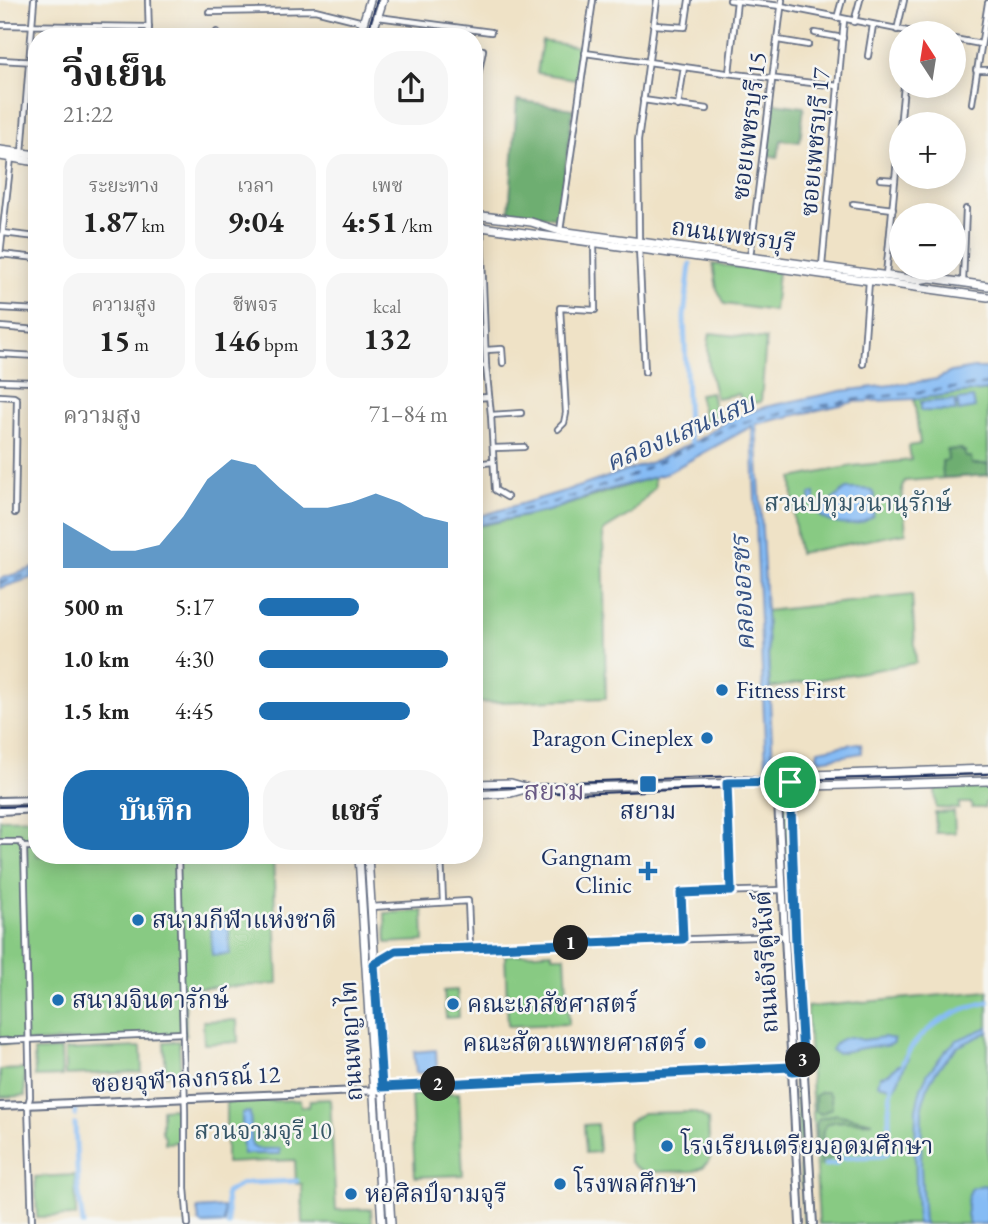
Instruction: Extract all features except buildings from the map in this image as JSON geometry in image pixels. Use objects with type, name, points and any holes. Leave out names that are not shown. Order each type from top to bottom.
[{"type":"main road","points":[[362,28],[370,0]]},
{"type":"main road","points":[[374,28],[383,0]]},
{"type":"main road","points":[[0,150],[28,154]]},
{"type":"main road","points":[[0,156],[28,161]]},
{"type":"main road","name":"ถนนเพชรบุรี","points":[[483,216],[531,222],[546,231],[594,242],[750,257],[918,280],[930,278],[988,285]]},
{"type":"main road","points":[[516,231],[517,220]]},
{"type":"main road","name":"ถนนเพชรบุรี","points":[[483,227],[516,231],[559,231],[869,281],[988,297]]},
{"type":"main road","points":[[790,782],[811,775],[988,769]]},
{"type":"main road","points":[[483,794],[511,793],[529,788],[777,782],[812,786],[988,781]]},
{"type":"main road","name":"ถนนอังรีดูนังต์","points":[[777,782],[800,1224]]},
{"type":"main road","name":"ถนนอังรีดูนังต์","points":[[790,782],[799,996],[813,1224]]},
{"type":"main road","points":[[483,784],[511,783],[529,788]]},
{"type":"main road","points":[[0,801],[28,800]]},
{"type":"main road","points":[[0,811],[28,809]]},
{"type":"main road","name":"ถนนพญาไท","points":[[360,864],[382,1224]]},
{"type":"main road","name":"ถนนพญาไท","points":[[368,864],[391,1224]]},
{"type":"main road","points":[[782,890],[795,890]]},
{"type":"main road","points":[[788,997],[799,996]]},
{"type":"main road","points":[[791,1069],[804,1070]]},
{"type":"main road","name":"ซอยจุฬาลงกรณ์ 12","points":[[0,1107],[374,1091],[382,1088]]},
{"type":"street","points":[[32,26],[34,0]]},
{"type":"street","points":[[0,25],[149,27],[148,0]]},
{"type":"street","points":[[559,231],[593,0]]},
{"type":"street","points":[[645,372],[639,245],[638,141],[657,0]]},
{"type":"street","points":[[654,25],[685,27],[689,0]]},
{"type":"street","points":[[730,0],[782,3],[844,20],[889,28]]},
{"type":"street","points":[[837,18],[842,0]]},
{"type":"street","points":[[854,22],[860,0]]},
{"type":"street","points":[[899,21],[904,0]]},
{"type":"street","points":[[729,73],[737,1]]},
{"type":"street","name":"ซอยเพชรบุรี 15","points":[[750,257],[782,3]]},
{"type":"street","points":[[972,103],[988,3]]},
{"type":"street","points":[[209,12],[315,10],[364,22]]},
{"type":"street","points":[[378,18],[459,28]]},
{"type":"street","name":"ซอยเพชรบุรี 17","points":[[821,266],[844,20]]},
{"type":"street","points":[[868,56],[873,25]]},
{"type":"street","points":[[483,31],[491,32]]},
{"type":"street","points":[[816,33],[843,38]]},
{"type":"street","points":[[778,40],[808,45]]},
{"type":"street","points":[[966,41],[981,44]]},
{"type":"street","points":[[585,53],[838,86]]},
{"type":"street","points":[[0,60],[28,62]]},
{"type":"street","points":[[678,106],[684,66]]},
{"type":"street","points":[[976,70],[988,70]]},
{"type":"street","points":[[22,153],[28,85]]},
{"type":"street","points":[[643,100],[707,109]]},
{"type":"street","points":[[12,158],[0,255],[28,257]]},
{"type":"street","points":[[880,179],[889,180]]},
{"type":"street","points":[[853,204],[889,208]]},
{"type":"street","points":[[3,233],[28,236]]},
{"type":"street","points":[[558,429],[564,423],[566,413],[560,308],[595,310],[594,242]]},
{"type":"street","points":[[886,275],[889,247]]},
{"type":"street","points":[[863,364],[869,281]]},
{"type":"street","points":[[483,304],[495,490],[507,497]]},
{"type":"street","points":[[0,308],[28,310]]},
{"type":"street","points":[[0,327],[28,329]]},
{"type":"street","points":[[486,350],[502,349],[503,363]]},
{"type":"street","points":[[0,354],[28,356]]},
{"type":"street","points":[[0,381],[28,383]]},
{"type":"street","points":[[0,396],[17,399],[15,513]]},
{"type":"street","points":[[483,397],[489,397]]},
{"type":"street","points":[[491,415],[521,413]]},
{"type":"street","points":[[493,448],[524,447]]},
{"type":"street","points":[[483,463],[493,462]]},
{"type":"street","points":[[727,783],[731,891]]},
{"type":"street","points":[[0,842],[20,842],[24,847],[32,1224]]},
{"type":"street","points":[[24,847],[28,847]]},
{"type":"street","points":[[178,864],[188,1224]]},
{"type":"street","points":[[441,864],[443,902]]},
{"type":"street","points":[[683,939],[681,893],[782,890]]},
{"type":"street","points":[[370,907],[468,901],[470,947]]},
{"type":"street","points":[[374,964],[396,951],[784,936]]},
{"type":"street","points":[[0,1041],[183,1033]]},
{"type":"street","points":[[382,1088],[791,1069]]},
{"type":"green space","points":[[542,41],[581,47],[576,79],[537,73]]},
{"type":"green space","points":[[517,100],[573,109],[559,218],[509,213]]},
{"type":"green space","points":[[774,103],[804,107],[800,142],[781,140],[778,157],[766,155]]},
{"type":"green space","points":[[713,264],[778,272],[774,311],[725,304],[717,289]]},
{"type":"green space","points":[[710,333],[766,339],[761,402],[742,404],[739,394],[716,398],[708,358]]},
{"type":"green space","name":"สวนปทุมวนานุรักษ์","points":[[988,390],[988,475],[905,481],[902,487],[906,533],[799,553],[792,478],[852,466],[911,460],[909,446],[920,444],[914,399]]},
{"type":"green space","points":[[711,392],[716,419],[704,421],[699,394]]},
{"type":"green space","points":[[947,450],[965,451],[965,457],[971,457],[972,464],[988,464],[988,475],[943,478],[942,461],[948,460]]},
{"type":"green space","points":[[654,477],[655,487],[632,513],[603,531],[606,698],[483,703],[483,525],[545,512]]},
{"type":"green space","points":[[912,595],[916,663],[770,688],[766,611]]},
{"type":"green space","points":[[988,785],[988,802],[985,803],[985,808],[972,808],[971,803],[959,803],[959,809],[936,808],[935,787]]},
{"type":"green space","points":[[789,797],[790,882],[787,881],[784,798]]},
{"type":"green space","points":[[954,812],[955,833],[936,833],[935,813]]},
{"type":"green space","name":"สนามกีฬาแห่งชาติ","points":[[28,818],[28,864],[273,864],[278,984],[185,989],[186,1036],[0,1044],[0,819]]},
{"type":"green space","points":[[786,895],[789,896],[795,984],[792,992],[790,991]]},
{"type":"green space","points":[[423,911],[424,941],[386,943],[385,913]]},
{"type":"green space","points":[[552,952],[552,956],[565,956],[569,1024],[508,1026],[505,955]]},
{"type":"green space","points":[[457,990],[459,1017],[446,1018],[444,991]]},
{"type":"green space","points":[[988,991],[988,1224],[819,1224],[807,1007]]},
{"type":"green space","points":[[237,1020],[238,1042],[204,1044],[203,1021]]},
{"type":"green space","points":[[179,1041],[181,1075],[166,1075],[164,1042]]},
{"type":"green space","points":[[141,1047],[142,1072],[65,1075],[65,1050]]},
{"type":"green space","points":[[61,1050],[62,1076],[35,1077],[34,1051]]},
{"type":"green space","points":[[24,1069],[25,1096],[0,1097],[0,1070]]},
{"type":"green space","points":[[795,1080],[800,1080],[808,1224],[804,1224]]},
{"type":"green space","points":[[828,1092],[831,1096],[832,1108],[821,1114],[815,1111],[815,1096]]},
{"type":"green space","points":[[459,1093],[463,1175],[415,1177],[411,1095]]},
{"type":"green space","name":"สวนจามจุรี 10","points":[[330,1099],[336,1210],[371,1209],[372,1224],[303,1224],[302,1184],[296,1184],[295,1160],[226,1163],[226,1102],[300,1100],[301,1106],[309,1107],[310,1100]]},
{"type":"green space","points":[[174,1108],[178,1111],[179,1142],[165,1143],[162,1109]]},
{"type":"green space","points":[[692,1112],[708,1120],[710,1160],[703,1167],[694,1171],[645,1172],[629,1161],[628,1122],[643,1113]]},
{"type":"green space","points":[[836,1114],[873,1122],[838,1121],[825,1127],[822,1134],[824,1146],[834,1155],[820,1165],[815,1126],[819,1119]]},
{"type":"green space","points":[[597,1124],[599,1152],[586,1153],[584,1125]]},
{"type":"green space","points":[[75,1175],[76,1216],[37,1217],[35,1177]]},
{"type":"water","points":[[988,368],[988,390],[914,399],[854,402],[756,424],[773,766],[766,767],[752,426],[665,474],[604,491],[548,511],[483,524],[483,515],[652,462],[694,442],[734,417],[765,407],[841,391],[937,379],[951,372]]},
{"type":"water","points":[[973,398],[975,408],[959,411],[958,405],[955,406],[956,411],[921,411],[921,402],[954,400],[955,404],[958,404],[957,400]]},
{"type":"water","points":[[846,489],[868,490],[874,494],[873,516],[855,524],[834,523],[825,519],[812,504],[810,494],[815,493],[815,501],[819,506],[826,505]]},
{"type":"water","points":[[28,570],[28,579],[0,588],[0,579]]},
{"type":"water","points":[[861,744],[862,753],[820,760],[817,756],[818,750]]},
{"type":"water","points":[[228,917],[230,954],[212,955],[211,918]]},
{"type":"water","points":[[988,1027],[988,1032],[957,1047],[929,1084],[922,1105],[924,1224],[917,1224],[916,1109],[921,1088],[928,1073],[946,1050],[957,1040]]},
{"type":"water","points":[[850,1037],[863,1040],[884,1037],[894,1039],[894,1043],[837,1053],[831,1050],[839,1041]]},
{"type":"water","points":[[436,1050],[437,1072],[416,1073],[414,1052]]},
{"type":"water","points":[[904,1056],[908,1058],[895,1088],[878,1084],[880,1076],[901,1064]]},
{"type":"water","points":[[250,1112],[252,1146],[257,1149],[280,1149],[280,1154],[243,1154],[242,1113]]},
{"type":"water","points":[[983,1185],[988,1187],[988,1224],[969,1224],[968,1197],[972,1188]]},
{"type":"water","points":[[224,1207],[224,1223],[202,1224],[199,1221],[197,1209]]},
{"type":"waterway","name":"คลองแสนแสบ","points":[[690,264],[684,317],[688,429],[693,449]]},
{"type":"waterway","points":[[903,1062],[918,1039],[938,1022],[962,1010],[988,1002]]},
{"type":"waterway","points":[[825,1165],[836,1164],[839,1158],[887,1154],[892,1084]]},
{"type":"waterway","points":[[75,1110],[75,1115]]},
{"type":"waterway","points":[[75,1124],[78,1188],[83,1224]]},
{"type":"waterway","points":[[228,1224],[226,1193],[242,1184],[297,1181]]},
{"type":"ferry route","points":[[483,520],[558,501],[627,478],[733,425],[852,400],[988,384]]},
{"type":"ferry route","points":[[0,583],[28,575]]},
{"type":"railway","points":[[369,28],[377,0]]},
{"type":"railway","points":[[483,788],[739,776],[802,780],[988,774]]},
{"type":"railway","points":[[540,792],[572,794],[768,785]]},
{"type":"railway","points":[[0,807],[28,806]]},
{"type":"place","name":"Fitness First","points":[[722,690]]},
{"type":"place","name":"Paragon Cineplex","points":[[707,738]]},
{"type":"place","name":"สยาม","points":[[648,784]]},
{"type":"place","name":"Gangnam Clinic","points":[[648,871]]},
{"type":"place","name":"สนามกีฬาแห่งชาติ","points":[[138,920]]},
{"type":"place","name":"สนามจินดารักษ์","points":[[58,1000]]},
{"type":"place","name":"คณะเภสัชศาสตร์","points":[[453,1004]]},
{"type":"place","name":"คณะสัตวแพทยศาสตร์","points":[[700,1043]]},
{"type":"place","name":"โรงเรียนเตรียมอุดมศึกษา","points":[[667,1146]]},
{"type":"place","name":"โรงพลศึกษา","points":[[560,1184]]},
{"type":"place","name":"หอศิลป์จามจุรี","points":[[351,1194]]},
{"type":"district","name":"สยาม","points":[[554,791]]},
{"type":"route","points":[[790,782],[804,1070],[792,1071],[791,1067],[382,1087],[374,964],[396,951],[683,939],[681,893],[731,891],[727,783],[790,782]]},
{"type":"water label","name":"คลองอรชร","points":[[742,593]]}]
